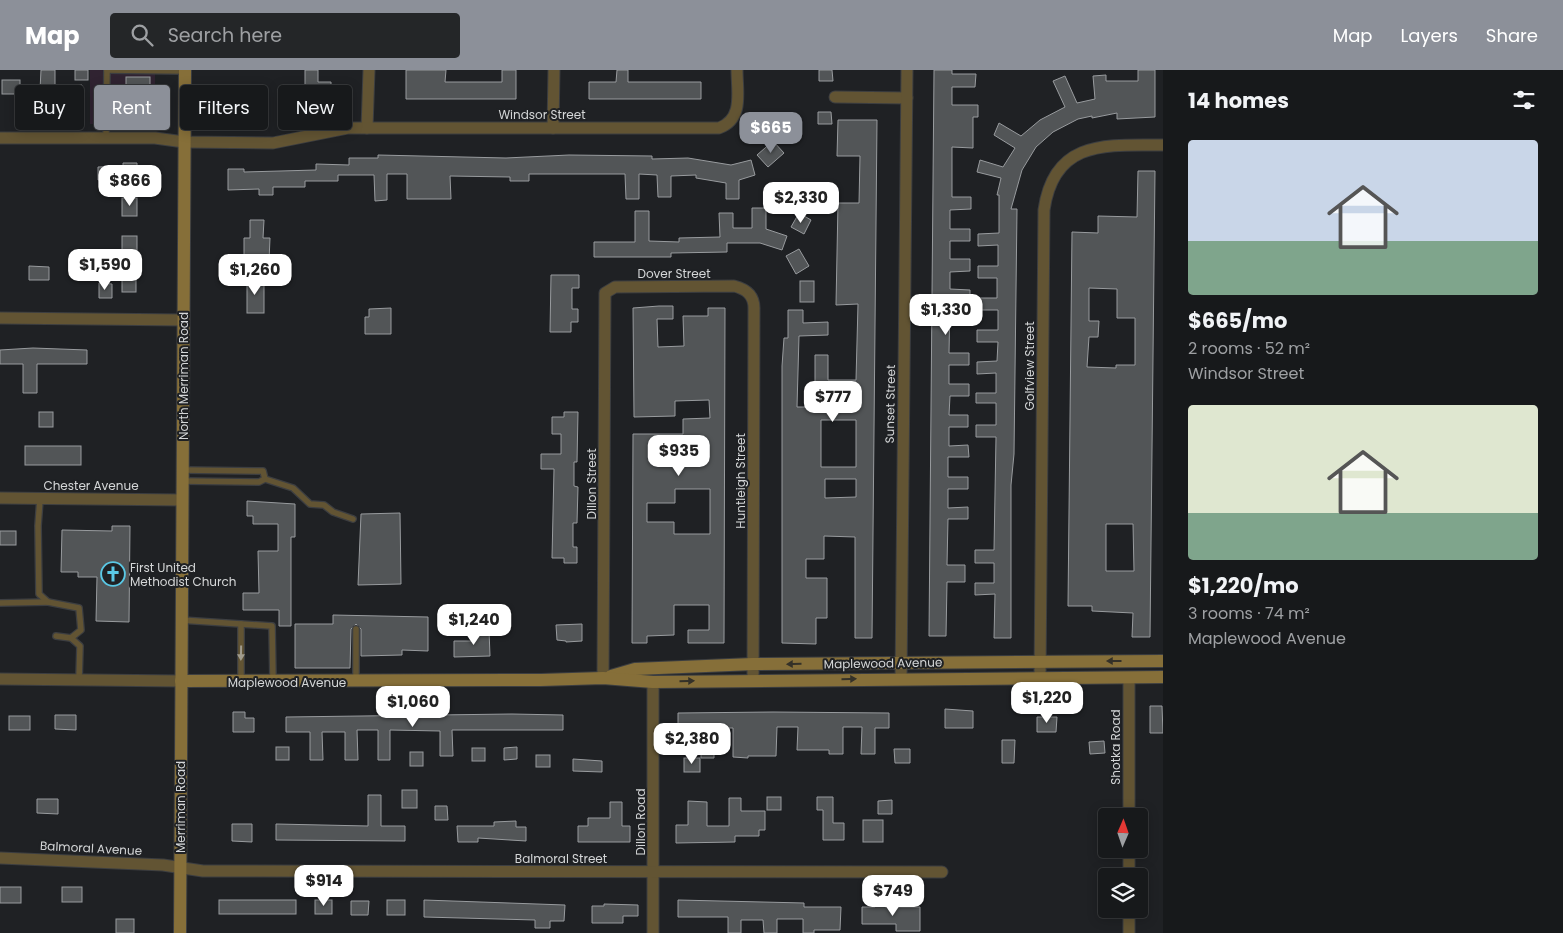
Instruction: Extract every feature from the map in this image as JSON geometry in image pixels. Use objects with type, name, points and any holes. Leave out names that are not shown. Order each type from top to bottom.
[{"type":"street","name":"North Merriman Road","points":[[181,681],[185,70]]},
{"type":"street","points":[[367,128],[369,70]]},
{"type":"street","points":[[554,70],[554,128]]},
{"type":"street","name":"Windsor Street","points":[[0,138],[154,138],[184,142],[273,143],[339,129],[367,128],[719,128],[731,122],[737,110],[737,70]]},
{"type":"street","name":"Sunset Street","points":[[901,679],[907,70]]},
{"type":"street","points":[[835,96],[907,98]]},
{"type":"street","name":"Golfview Street","points":[[1040,678],[1044,220],[1046,195],[1052,180],[1060,168],[1072,157],[1088,149],[1106,145],[1163,145]]},
{"type":"street","name":"Dover Street","points":[[608,290],[615,287],[741,288]]},
{"type":"street","name":"Huntleigh Street","points":[[741,288],[750,295],[754,308],[753,680]]},
{"type":"street","name":"Dillon Street","points":[[603,678],[605,293],[608,290]]},
{"type":"street","points":[[0,318],[183,320]]},
{"type":"street","name":"Chester Avenue","points":[[0,498],[182,500]]},
{"type":"street","name":"Maplewood Avenue","points":[[603,678],[635,669],[753,664],[1163,661]]},
{"type":"street","name":"Maplewood Avenue","points":[[0,678],[240,682],[603,678],[652,682],[1163,677]]},
{"type":"street","name":"Shotka Road","points":[[1129,678],[1129,808]]},
{"type":"street","name":"Merriman Road","points":[[180,933],[181,681]]},
{"type":"street","name":"Dillon Road","points":[[652,682],[653,933]]},
{"type":"street","name":"Balmoral Avenue","points":[[0,858],[163,865],[180,868]]},
{"type":"street","name":"Balmoral Street","points":[[180,868],[203,871],[942,872]]},
{"type":"street","points":[[1129,918],[1129,933]]},
{"type":"lane","points":[[106,138],[107,70],[185,70]]},
{"type":"lane","points":[[182,476],[263,471],[265,479]]},
{"type":"lane","points":[[182,476],[259,482],[265,479],[293,488],[310,504],[324,505],[333,512],[354,519]]},
{"type":"lane","points":[[40,498],[38,526],[39,594],[48,602]]},
{"type":"lane","points":[[0,603],[48,602],[79,608],[81,630],[72,638]]},
{"type":"lane","points":[[181,620],[272,626],[273,682]]},
{"type":"lane","points":[[240,682],[241,624]]},
{"type":"lane","points":[[356,629],[356,682]]},
{"type":"lane","points":[[56,636],[72,638],[80,646],[78,680]]},
{"type":"shaded area","points":[[90,70],[155,70],[155,85],[94,85],[94,124],[90,124]]},
{"type":"building","points":[[41,70],[55,70],[55,85],[40,85]]},
{"type":"building","points":[[75,70],[88,70],[88,80],[75,80]]},
{"type":"building","points":[[305,70],[318,70],[318,82],[331,82],[331,85],[305,85]]},
{"type":"building","points":[[406,70],[446,70],[445,82],[502,82],[502,70],[516,70],[516,99],[406,99]]},
{"type":"building","points":[[617,70],[628,70],[628,82],[701,82],[701,99],[589,99],[589,82],[616,82]]},
{"type":"building","points":[[819,70],[832,70],[833,81],[819,81]]},
{"type":"building","points":[[934,70],[952,70],[952,74],[976,74],[975,87],[952,87],[952,105],[978,105],[978,117],[973,117],[973,148],[952,147],[952,197],[971,197],[971,209],[950,210],[950,229],[970,229],[970,241],[950,241],[950,259],[970,259],[970,271],[950,272],[950,289],[970,290],[970,302],[950,302],[949,353],[969,353],[969,365],[949,365],[949,384],[969,384],[969,396],[950,396],[949,415],[968,415],[968,427],[949,427],[949,446],[968,445],[969,457],[948,457],[948,477],[968,477],[968,489],[948,489],[948,508],[968,507],[968,519],[948,519],[947,565],[965,565],[965,582],[947,582],[946,636],[929,636]]},
{"type":"building","points":[[1138,70],[1155,70],[1155,117],[1117,119],[1117,113],[1092,118],[1092,116],[1078,119],[1053,132],[1036,147],[1022,170],[1011,209],[1017,209],[1014,454],[1011,485],[1011,638],[994,638],[995,594],[975,595],[975,583],[994,583],[994,563],[975,563],[975,550],[994,550],[996,437],[976,437],[976,425],[996,425],[996,403],[976,403],[976,393],[996,393],[996,373],[977,374],[977,362],[997,361],[998,342],[977,342],[977,330],[998,330],[998,310],[978,310],[978,298],[997,298],[997,278],[978,278],[978,266],[998,266],[998,245],[978,246],[978,234],[999,233],[999,195],[997,195],[1001,178],[977,172],[980,160],[1003,167],[1015,148],[994,135],[999,123],[1021,136],[1040,120],[1065,107],[1053,81],[1065,76],[1077,103],[1095,99],[1093,76],[1106,75],[1106,81],[1138,81]]},
{"type":"building","points":[[126,77],[150,77],[150,85],[126,85]]},
{"type":"building","points":[[2,80],[20,80],[20,85],[15,85],[15,94],[2,94]]},
{"type":"building","points":[[818,112],[831,112],[832,124],[818,124]]},
{"type":"building","points":[[781,116],[797,117],[797,141],[780,140]]},
{"type":"building","points":[[838,120],[877,120],[872,638],[855,638],[855,537],[824,536],[824,559],[806,559],[806,578],[827,578],[827,618],[816,618],[816,644],[782,643],[782,366],[784,338],[788,338],[788,310],[803,310],[803,323],[828,322],[828,335],[799,336],[797,407],[815,407],[815,355],[828,355],[828,380],[856,380],[858,304],[836,305],[838,203],[859,203],[860,156],[837,156]],"holes":[[[821,420],[856,420],[856,467],[821,467]],[[825,479],[856,479],[856,497],[825,498]]]},
{"type":"building","points":[[773,141],[784,153],[768,167],[757,155]]},
{"type":"building","points":[[378,155],[506,158],[569,155],[652,156],[652,159],[688,158],[731,165],[751,160],[755,175],[739,180],[739,199],[726,199],[726,183],[696,178],[696,175],[671,176],[671,197],[658,197],[657,175],[639,174],[639,199],[626,199],[625,174],[529,174],[529,181],[510,181],[510,177],[450,176],[451,199],[407,199],[407,174],[387,174],[387,200],[375,201],[374,175],[338,175],[338,181],[305,181],[305,187],[273,187],[273,195],[259,195],[259,189],[228,190],[228,169],[244,169],[244,172],[316,170],[316,164],[349,165],[349,158],[378,158]]},
{"type":"building","points":[[123,163],[137,163],[137,180],[98,180],[98,167],[123,166]]},
{"type":"building","points":[[1138,171],[1155,171],[1150,637],[1132,637],[1133,613],[1092,611],[1092,606],[1068,606],[1072,232],[1098,233],[1098,216],[1137,217]],"holes":[[[1089,288],[1117,289],[1117,318],[1135,318],[1135,365],[1116,365],[1116,368],[1087,367],[1089,337],[1098,337],[1099,321],[1089,321]],[[1106,524],[1133,524],[1134,571],[1106,571]]]},
{"type":"building","points":[[782,184],[788,195],[778,200],[772,189]]},
{"type":"building","points":[[122,198],[137,198],[137,216],[122,216]]},
{"type":"building","points":[[752,208],[766,208],[766,229],[787,236],[782,250],[760,243],[727,243],[727,252],[671,253],[671,257],[594,257],[594,242],[635,242],[635,211],[649,211],[649,241],[679,242],[679,238],[720,237],[719,213],[733,213],[733,228],[752,228]]},
{"type":"building","points":[[799,213],[811,220],[804,234],[791,227]]},
{"type":"building","points":[[250,220],[264,220],[263,238],[270,238],[269,261],[244,261],[244,238],[250,238]]},
{"type":"building","points":[[122,236],[137,236],[137,254],[122,254]]},
{"type":"building","points":[[799,249],[809,266],[796,274],[786,256]]},
{"type":"building","points":[[29,266],[49,267],[49,280],[29,280]]},
{"type":"building","points":[[122,275],[136,275],[136,292],[122,292]]},
{"type":"building","points":[[551,275],[579,275],[579,288],[572,288],[572,309],[578,309],[578,322],[571,322],[571,332],[550,332]]},
{"type":"building","points":[[247,280],[264,280],[264,313],[247,313]]},
{"type":"building","points":[[800,281],[814,281],[814,302],[800,302]]},
{"type":"building","points":[[99,283],[112,284],[112,298],[99,298]]},
{"type":"building","points":[[673,306],[673,319],[657,319],[658,347],[684,346],[683,316],[708,316],[708,308],[725,308],[724,643],[688,643],[688,630],[709,630],[709,605],[674,605],[674,635],[647,636],[647,643],[632,643],[633,434],[683,434],[683,419],[710,418],[709,400],[675,401],[675,416],[634,417],[633,308]],"holes":[[[675,489],[710,489],[710,534],[674,534],[674,522],[647,522],[647,503],[675,503]]]},
{"type":"building","points":[[391,308],[391,334],[365,334],[365,317],[369,317],[369,309]]},
{"type":"building","points":[[33,348],[87,350],[87,364],[37,364],[37,393],[23,393],[23,364],[0,364],[0,350]]},
{"type":"building","points":[[39,412],[53,412],[53,427],[39,427]]},
{"type":"building","points":[[564,412],[578,412],[577,462],[574,462],[574,486],[578,487],[577,523],[573,523],[573,547],[577,547],[577,563],[564,563],[564,558],[552,558],[554,469],[541,469],[541,454],[561,454],[561,434],[552,434],[552,417],[564,417]]},
{"type":"building","points":[[25,446],[81,446],[81,465],[25,465]]},
{"type":"building","points":[[247,501],[295,504],[295,537],[291,537],[291,626],[279,626],[279,610],[243,610],[243,593],[259,593],[258,551],[278,551],[278,524],[253,524],[253,516],[247,516]]},
{"type":"building","points":[[400,513],[401,584],[358,585],[361,514]]},
{"type":"building","name":"First United Methodist Church","points":[[112,526],[130,526],[129,622],[96,621],[97,577],[78,577],[78,572],[61,572],[62,530],[112,531]]},
{"type":"building","points":[[0,531],[16,531],[16,545],[0,545]]},
{"type":"building","points":[[333,615],[428,617],[428,651],[402,650],[402,655],[361,656],[361,629],[356,624],[351,629],[350,668],[295,668],[295,624],[333,624]]},
{"type":"building","points":[[582,624],[582,641],[566,642],[557,640],[556,625]]},
{"type":"building","points":[[483,628],[489,630],[490,656],[454,657],[454,641],[476,641],[476,630]]},
{"type":"building","points":[[1150,706],[1162,706],[1163,733],[1150,733]]},
{"type":"building","points":[[945,709],[973,711],[973,728],[945,728]]},
{"type":"building","points":[[233,712],[245,712],[245,718],[254,718],[254,732],[233,732]]},
{"type":"building","points":[[678,713],[889,713],[889,728],[875,728],[875,754],[861,754],[862,727],[843,727],[843,754],[829,754],[829,750],[797,750],[798,727],[777,727],[776,756],[748,756],[748,758],[733,757],[733,728],[714,728],[714,758],[701,758],[701,728],[678,728]]},
{"type":"building","points":[[55,715],[76,715],[76,730],[55,729]]},
{"type":"building","points":[[563,715],[563,730],[452,730],[453,756],[440,756],[440,731],[390,730],[390,760],[378,760],[378,730],[357,730],[358,760],[345,760],[345,732],[322,732],[323,760],[310,760],[310,732],[286,732],[286,717]]},
{"type":"building","points":[[9,716],[30,716],[30,730],[9,730]]},
{"type":"building","points":[[1037,717],[1057,717],[1056,732],[1037,732]]},
{"type":"building","points":[[1002,740],[1015,740],[1014,763],[1002,763]]},
{"type":"building","points":[[1104,741],[1105,753],[1090,754],[1089,742]]},
{"type":"building","points":[[276,747],[289,747],[289,760],[276,760]]},
{"type":"building","points":[[517,747],[517,759],[504,760],[504,748]]},
{"type":"building","points":[[472,748],[485,748],[485,761],[472,761]]},
{"type":"building","points":[[894,749],[910,749],[910,763],[895,763]]},
{"type":"building","points":[[410,752],[423,752],[423,766],[410,766]]},
{"type":"building","points":[[536,755],[550,755],[550,767],[536,767]]},
{"type":"building","points":[[684,758],[700,758],[700,772],[684,772]]},
{"type":"building","points":[[573,759],[602,761],[602,772],[573,771]]},
{"type":"building","points":[[402,790],[417,790],[417,808],[402,808]]},
{"type":"building","points":[[368,795],[381,795],[381,826],[405,826],[405,841],[276,840],[276,824],[368,826]]},
{"type":"building","points":[[767,797],[781,797],[781,810],[767,810]]},
{"type":"building","points":[[817,797],[833,797],[833,823],[844,823],[844,840],[823,840],[823,810],[817,810]]},
{"type":"building","points":[[729,798],[741,798],[741,811],[765,811],[765,830],[759,830],[759,836],[735,836],[735,842],[676,843],[676,825],[688,825],[688,801],[707,802],[707,826],[729,826]]},
{"type":"building","points":[[37,799],[58,799],[58,814],[37,813]]},
{"type":"building","points":[[892,800],[892,814],[878,814],[878,801]]},
{"type":"building","points":[[610,802],[622,802],[622,826],[630,826],[630,842],[578,842],[578,826],[588,826],[588,818],[610,818]]},
{"type":"building","points":[[435,806],[447,806],[448,820],[435,820]]},
{"type":"building","points":[[863,820],[883,820],[883,842],[863,842]]},
{"type":"building","points":[[516,821],[516,827],[526,827],[526,841],[478,838],[478,842],[458,842],[457,826],[494,826],[494,822]]},
{"type":"building","points":[[232,824],[252,824],[252,842],[232,841]]},
{"type":"building","points":[[0,887],[21,887],[21,903],[0,903]]},
{"type":"building","points":[[62,887],[82,887],[82,902],[62,902]]},
{"type":"building","points":[[219,900],[296,900],[296,914],[219,914]]},
{"type":"building","points":[[315,900],[332,900],[332,914],[315,914]]},
{"type":"building","points":[[387,900],[405,900],[405,915],[387,915]]},
{"type":"building","points":[[424,900],[565,905],[564,921],[550,921],[550,928],[535,928],[535,920],[424,917]]},
{"type":"building","points":[[678,900],[804,903],[804,907],[841,907],[840,930],[814,930],[814,933],[803,933],[803,919],[777,919],[777,933],[764,933],[763,920],[741,920],[741,933],[728,933],[728,917],[678,917]]},
{"type":"building","points":[[351,901],[369,901],[368,915],[351,915]]},
{"type":"building","points":[[604,904],[638,905],[638,916],[623,916],[623,923],[592,923],[592,906],[604,906]]},
{"type":"building","points":[[875,904],[885,904],[885,907],[920,907],[920,931],[896,931],[896,924],[862,924],[862,907],[875,907]]},
{"type":"building","points":[[116,919],[134,919],[134,933],[116,933]]},
{"type":"place","name":"First United Methodist Church","points":[[113,574]]}]
